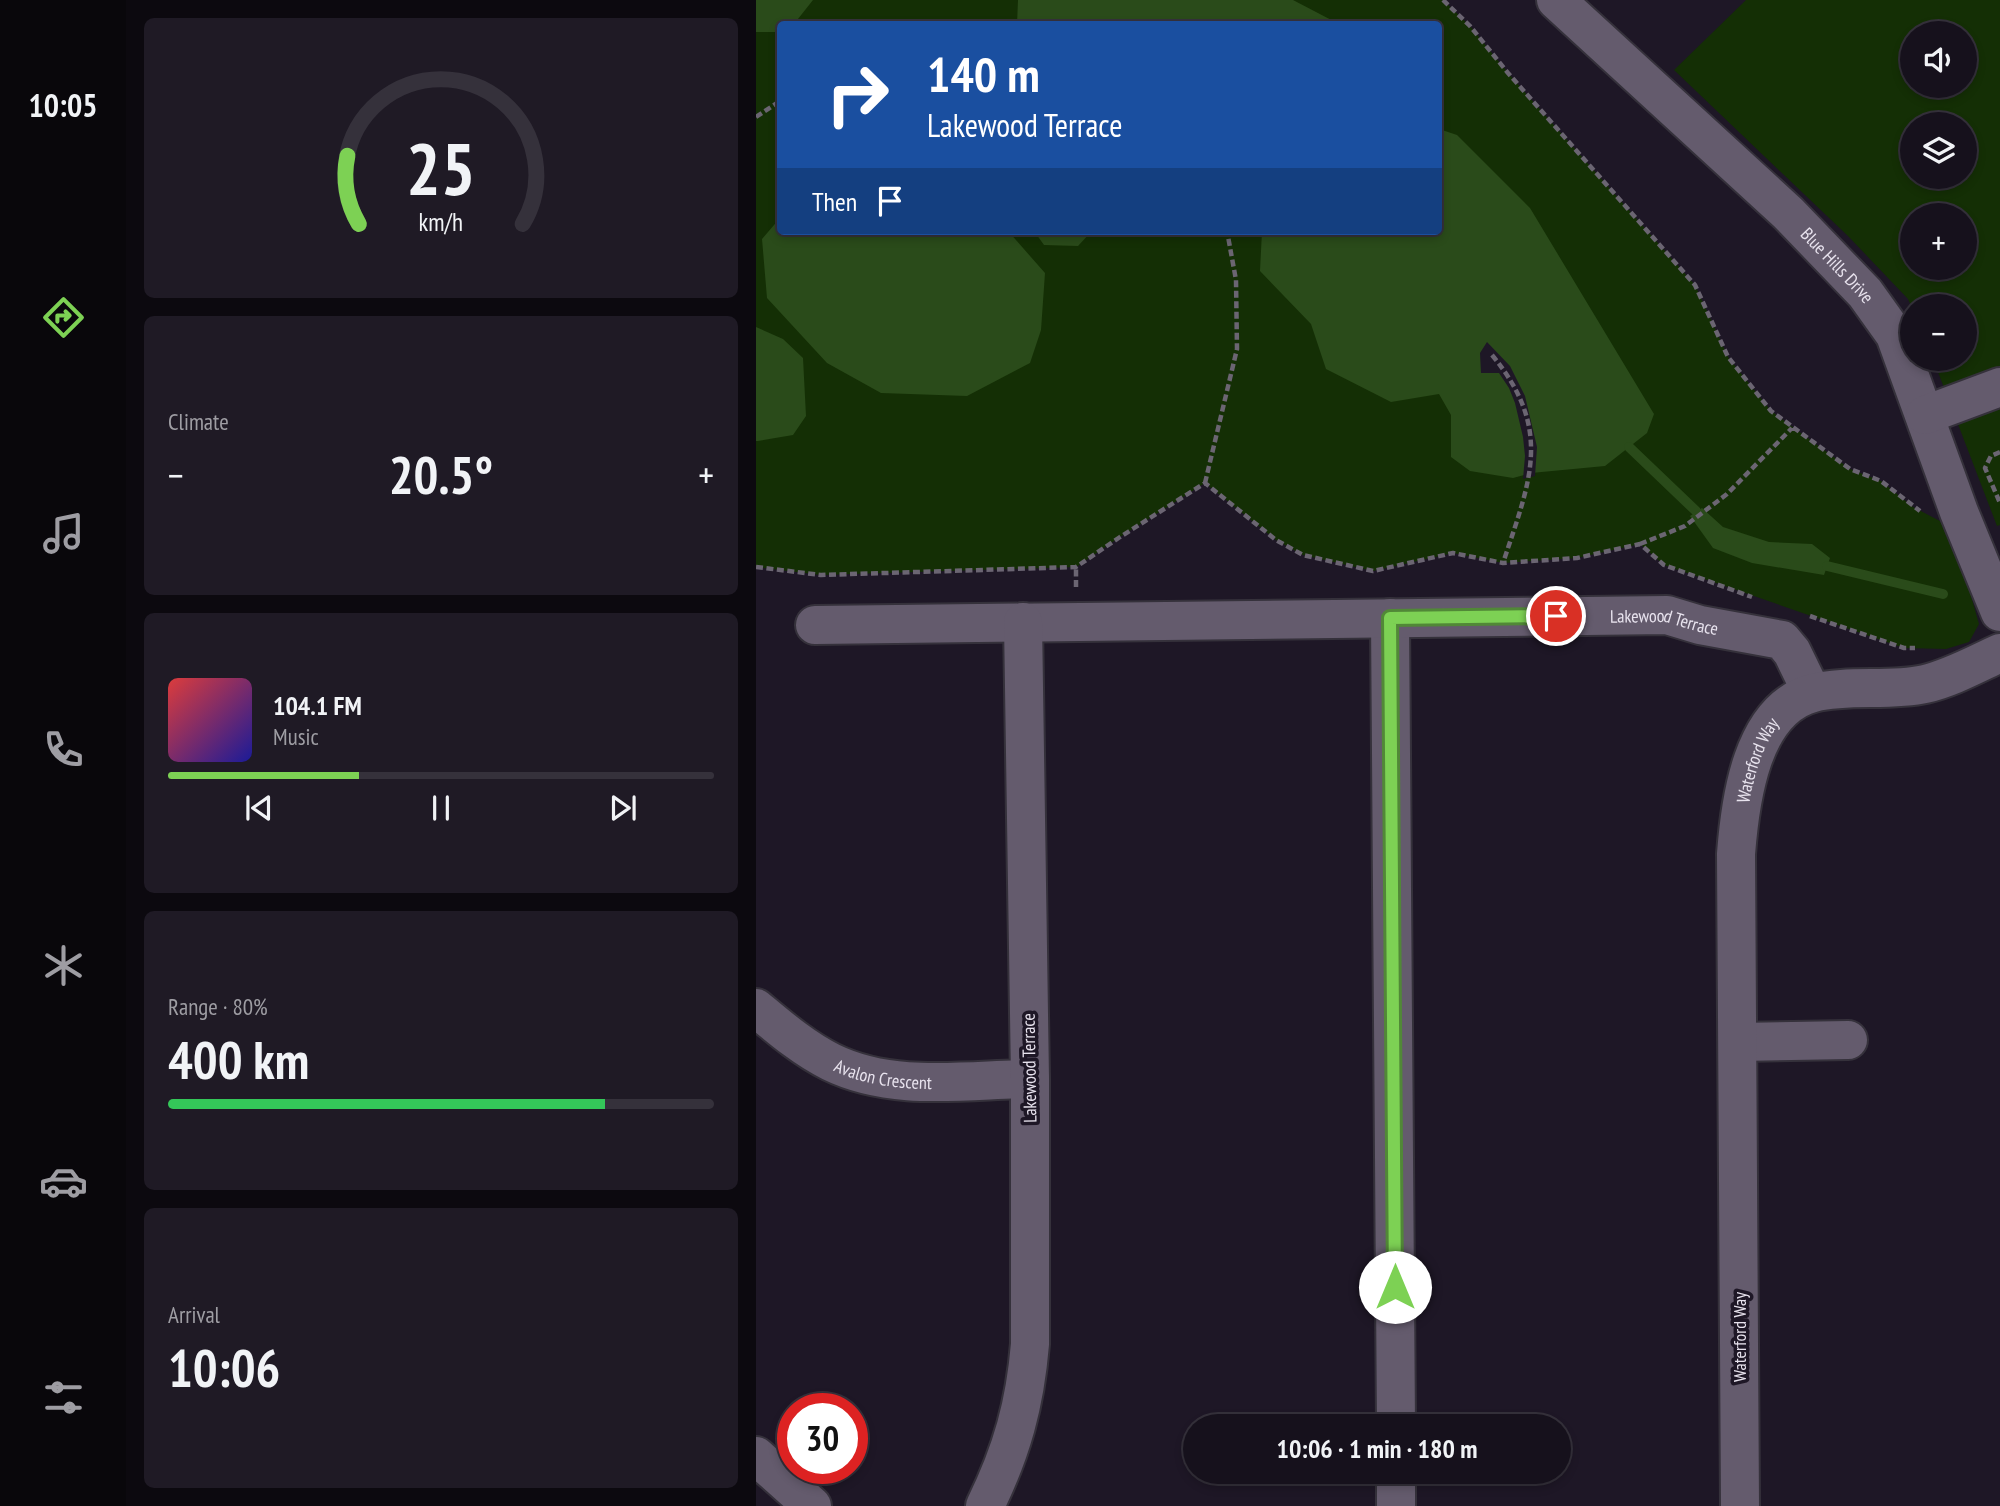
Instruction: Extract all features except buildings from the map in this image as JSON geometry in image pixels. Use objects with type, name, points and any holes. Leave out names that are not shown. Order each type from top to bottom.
[{"type":"street","name":"Blue Hills Drive","points":[[1556,0],[1788,213],[1865,293],[1895,335],[1959,512],[2000,612]]},
{"type":"street","points":[[1924,415],[2000,387]]},
{"type":"street","name":"Lakewood Terrace","points":[[815,625],[1667,615],[1700,625],[1782,640],[1793,652],[1812,693]]},
{"type":"street","points":[[1390,618],[1396,1414]]},
{"type":"street","name":"Lakewood Terrace","points":[[985,1506],[1014,1440],[1027,1384],[1030,1343],[1030,1079],[1023,622]]},
{"type":"street","name":"Waterford Way","points":[[1740,1506],[1736,854],[1740,812],[1748,774],[1769,728],[1792,703],[1812,693],[1927,684],[2000,653]]},
{"type":"street","name":"Avalon Crescent","points":[[756,1009],[812,1052],[834,1063],[876,1077],[923,1082],[1030,1079]]},
{"type":"street","points":[[1738,1042],[1848,1040]]},
{"type":"street","points":[[756,1456],[812,1506]]},
{"type":"street","points":[[1396,1484],[1396,1506]]},
{"type":"path","points":[[1443,0],[1470,26],[1508,73],[1695,285],[1728,357],[1771,411],[1850,469],[1881,481],[1922,512]]},
{"type":"path","points":[[756,117],[777,103]]},
{"type":"path","points":[[756,567],[821,575],[1076,567],[1205,483],[1237,349],[1236,280],[1228,235]]},
{"type":"path","points":[[1492,355],[1514,386],[1523,406],[1531,441],[1531,473],[1503,563]]},
{"type":"path","points":[[1205,483],[1276,540],[1303,555],[1373,571],[1453,553],[1503,563],[1577,558],[1640,544],[1685,526],[1727,494],[1792,428]]},
{"type":"path","points":[[2000,453],[1991,456],[1985,468],[2000,503]]},
{"type":"path","points":[[1640,544],[1664,565],[1753,597]]},
{"type":"path","points":[[1803,614],[1904,648],[1925,648]]},
{"type":"shaded area","points":[[756,0],[1443,0],[1470,26],[1508,73],[1695,285],[1728,357],[1771,411],[1850,469],[1881,481],[1913,507],[1940,521],[1968,585],[1979,624],[1969,642],[1946,649],[1904,648],[1664,565],[1640,544],[1577,558],[1503,563],[1453,553],[1373,571],[1303,555],[1276,540],[1205,483],[1076,567],[821,575],[756,567]]},
{"type":"shaded area","points":[[756,0],[813,0],[796,21],[777,21],[777,32],[756,32]]},
{"type":"shaded area","points":[[1018,0],[1293,0],[1333,21],[1017,21]]},
{"type":"shaded area","points":[[1746,0],[2000,0],[2000,525],[1997,526],[1938,371],[1977,371],[1977,294],[1903,294],[1848,236],[1674,70]]},
{"type":"shaded area","points":[[1442,130],[1457,135],[1530,208],[1654,414],[1647,433],[1605,466],[1531,473],[1513,478],[1470,471],[1451,457],[1451,415],[1439,394],[1391,402],[1326,369],[1311,324],[1260,271],[1262,235],[1442,235]]},
{"type":"shaded area","points":[[777,222],[777,235],[1012,235],[1045,273],[1041,330],[1030,363],[967,396],[881,393],[827,363],[767,298],[762,239]]},
{"type":"shaded area","points":[[1037,235],[1088,235],[1078,246],[1044,245]]},
{"type":"shaded area","points":[[756,327],[783,339],[803,358],[806,416],[793,435],[756,441]]},
{"type":"shaded area","points":[[1702,508],[1723,527],[1769,542],[1812,544],[1830,558],[1824,575],[1752,563],[1713,548],[1690,516]]},
{"type":"pier","points":[[1487,342],[1510,366],[1525,396],[1537,447],[1535,476],[1523,479],[1523,437],[1509,388],[1499,373],[1481,373],[1480,353]]},
{"type":"waterway","points":[[1629,447],[1696,511]]},
{"type":"waterway","points":[[1827,566],[1943,594]]},
{"type":"route","points":[[1395,1287],[1390,618],[1556,616]]}]
